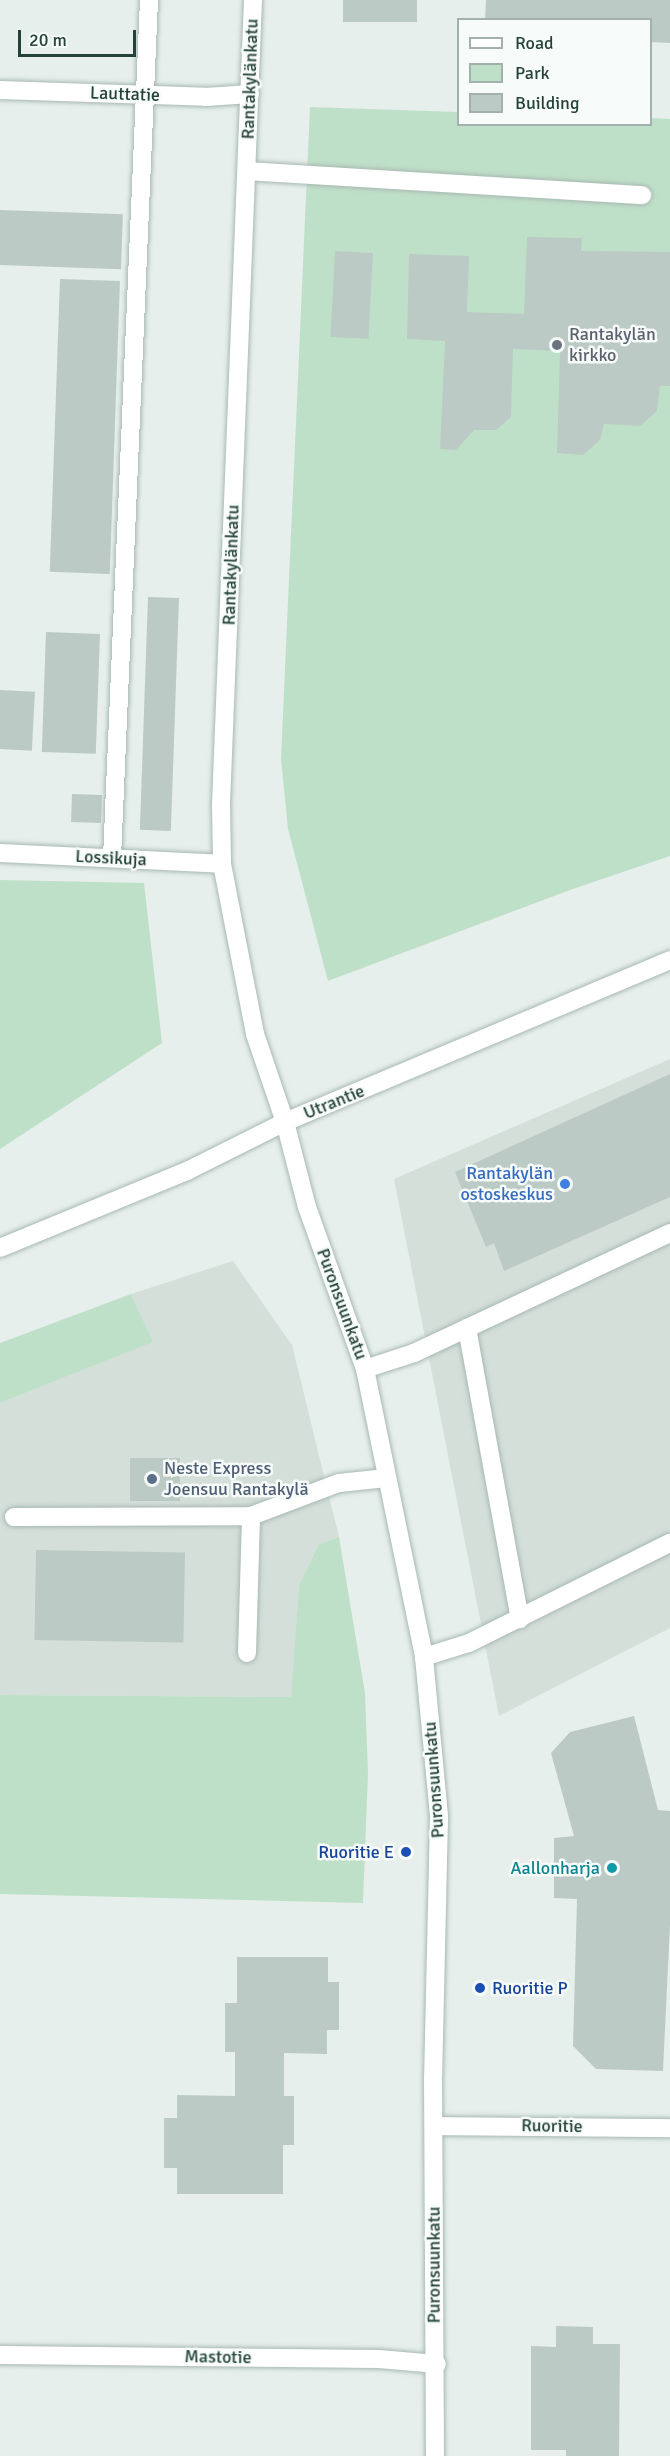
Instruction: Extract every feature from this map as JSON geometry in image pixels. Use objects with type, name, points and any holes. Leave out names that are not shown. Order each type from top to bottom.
[{"type":"street","points":[[112,858],[149,0]]},
{"type":"street","name":"Rantakylänkatu","points":[[253,0],[221,805],[222,864],[255,1034],[285,1122]]},
{"type":"street","name":"Lauttatie","points":[[0,90],[206,97],[250,94]]},
{"type":"street","points":[[247,171],[642,195]]},
{"type":"street","name":"Lossikuja","points":[[0,853],[222,864]]},
{"type":"street","name":"Utrantie","points":[[0,1248],[187,1171],[285,1122],[670,960]]},
{"type":"street","name":"Puronsuunkatu","points":[[285,1122],[307,1207],[365,1369],[424,1657],[439,1817],[434,2126],[435,2456]]},
{"type":"street","points":[[365,1369],[414,1353],[670,1233]]},
{"type":"street","points":[[467,1328],[520,1618]]},
{"type":"street","points":[[14,1517],[251,1516],[339,1483],[387,1478]]},
{"type":"street","points":[[247,1653],[251,1516]]},
{"type":"street","points":[[424,1657],[469,1643],[670,1543]]},
{"type":"street","name":"Ruoritie","points":[[434,2126],[670,2128]]},
{"type":"street","name":"Mastotie","points":[[0,2355],[379,2359],[436,2364]]},
{"type":"shaded area","points":[[670,1059],[670,1628],[499,1716],[394,1179]]},
{"type":"shaded area","points":[[233,1261],[292,1345],[339,1537],[319,1544],[299,1585],[292,1697],[0,1695],[0,1403],[152,1342],[131,1294]]},
{"type":"green space","points":[[310,107],[457,112],[457,126],[652,126],[652,118],[670,119],[670,856],[570,890],[328,981],[288,829],[281,759]]},
{"type":"green space","points":[[0,880],[144,883],[162,1043],[0,1149]]},
{"type":"green space","points":[[131,1294],[153,1342],[0,1403],[0,1343]]},
{"type":"green space","points":[[339,1537],[365,1693],[368,1773],[363,1903],[0,1894],[0,1695],[291,1697],[299,1585],[319,1544]]},
{"type":"building","points":[[343,0],[417,0],[417,22],[343,22]]},
{"type":"building","points":[[486,0],[670,0],[670,43],[652,42],[652,18],[485,18]]},
{"type":"building","points":[[0,210],[123,214],[121,269],[0,265]]},
{"type":"building","name":"Rantakylän kirkko","points":[[527,237],[582,238],[581,251],[670,252],[670,386],[660,386],[657,411],[640,426],[604,424],[600,440],[583,455],[557,453],[560,351],[513,349],[511,417],[496,430],[474,430],[456,450],[440,449],[445,341],[407,339],[409,254],[469,256],[467,312],[524,314]]},
{"type":"building","points":[[335,251],[373,253],[368,339],[330,337]]},
{"type":"building","points":[[60,279],[120,281],[110,574],[50,572]]},
{"type":"building","points":[[148,597],[179,598],[171,831],[140,830]]},
{"type":"building","points":[[46,632],[100,634],[96,754],[42,752]]},
{"type":"building","points":[[0,690],[35,692],[32,751],[0,749]]},
{"type":"building","points":[[72,794],[102,795],[101,823],[71,822]]},
{"type":"building","name":"Rantakylän ostoskeskus","points":[[670,1074],[670,1197],[504,1271],[494,1243],[486,1247],[455,1172]]},
{"type":"building","points":[[130,1458],[180,1458],[180,1501],[130,1501]]},
{"type":"building","points":[[36,1550],[185,1553],[183,1643],[34,1640]]},
{"type":"building","name":"Aallonharja","points":[[634,1716],[658,1810],[670,1811],[670,1924],[663,2071],[596,2069],[573,2046],[577,1899],[554,1898],[554,1838],[574,1836],[551,1753],[570,1732]]},
{"type":"building","points":[[237,1957],[328,1957],[328,1982],[339,1982],[339,2030],[327,2030],[327,2054],[284,2053],[284,2096],[294,2096],[294,2145],[283,2145],[283,2194],[177,2194],[177,2168],[164,2168],[164,2118],[177,2118],[177,2095],[235,2096],[235,2052],[225,2052],[225,2003],[237,2003]]},
{"type":"building","points":[[556,2326],[593,2327],[593,2344],[620,2344],[619,2456],[566,2456],[566,2450],[531,2450],[531,2346],[556,2347]]},
{"type":"place","name":"Rantakylän kirkko","points":[[557,345]]},
{"type":"place","name":"Rantakylän ostoskeskus","points":[[565,1184]]},
{"type":"place","name":"Neste Express Joensuu Rantakylä","points":[[152,1479]]},
{"type":"place","name":"Ruoritie E","points":[[406,1852]]},
{"type":"place","name":"Aallonharja","points":[[612,1868]]},
{"type":"place","name":"Ruoritie P","points":[[480,1988]]}]
